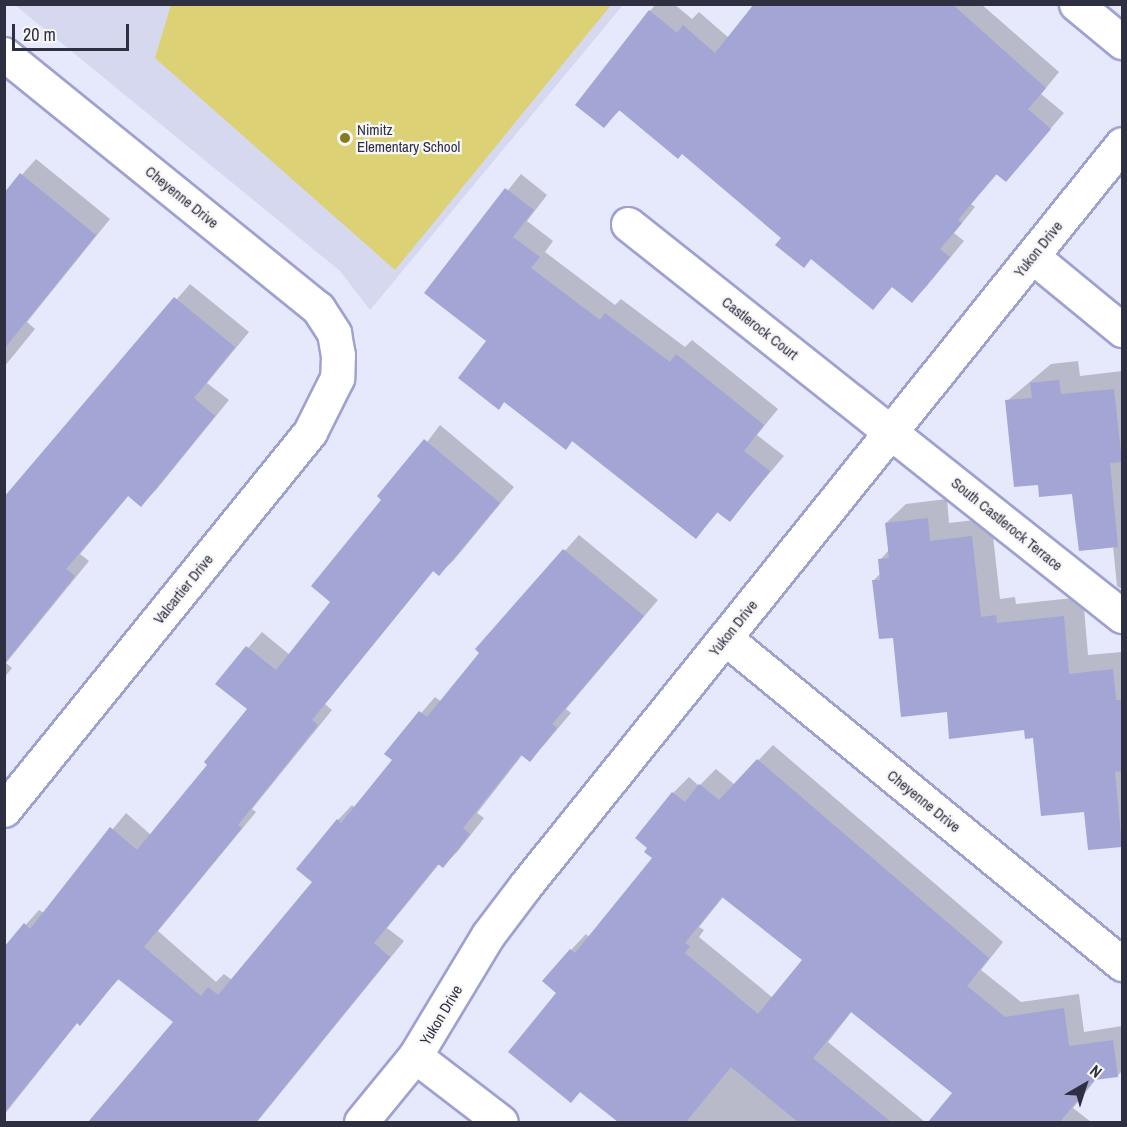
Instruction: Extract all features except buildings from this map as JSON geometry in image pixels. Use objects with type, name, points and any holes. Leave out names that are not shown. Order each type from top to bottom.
[{"type":"street","points":[[1076,4],[1122,42]]},
{"type":"street","name":"Cheyenne Drive","points":[[4,54],[318,308],[334,333],[338,356]]},
{"type":"street","name":"Yukon Drive","points":[[361,1122],[415,1056],[488,935],[1122,144]]},
{"type":"street","name":"Castlerock Court","points":[[628,224],[892,432]]},
{"type":"street","points":[[1032,256],[1122,330]]},
{"type":"street","name":"Valcartier Drive","points":[[4,810],[310,432],[337,378],[338,356]]},
{"type":"street","name":"South Castlerock Terrace","points":[[892,432],[1122,616]]},
{"type":"street","name":"Cheyenne Drive","points":[[725,638],[1122,964]]},
{"type":"street","points":[[415,1056],[501,1122]]},
{"type":"shaded area","name":"Nimitz Elementary School","points":[[171,4],[611,5],[395,270],[155,58]]},
{"type":"shaded area","name":"Nimitz Elementary School","points":[[15,5],[623,5],[370,310],[340,271]]},
{"type":"place","name":"Nimitz Elementary School","points":[[345,138]]}]
